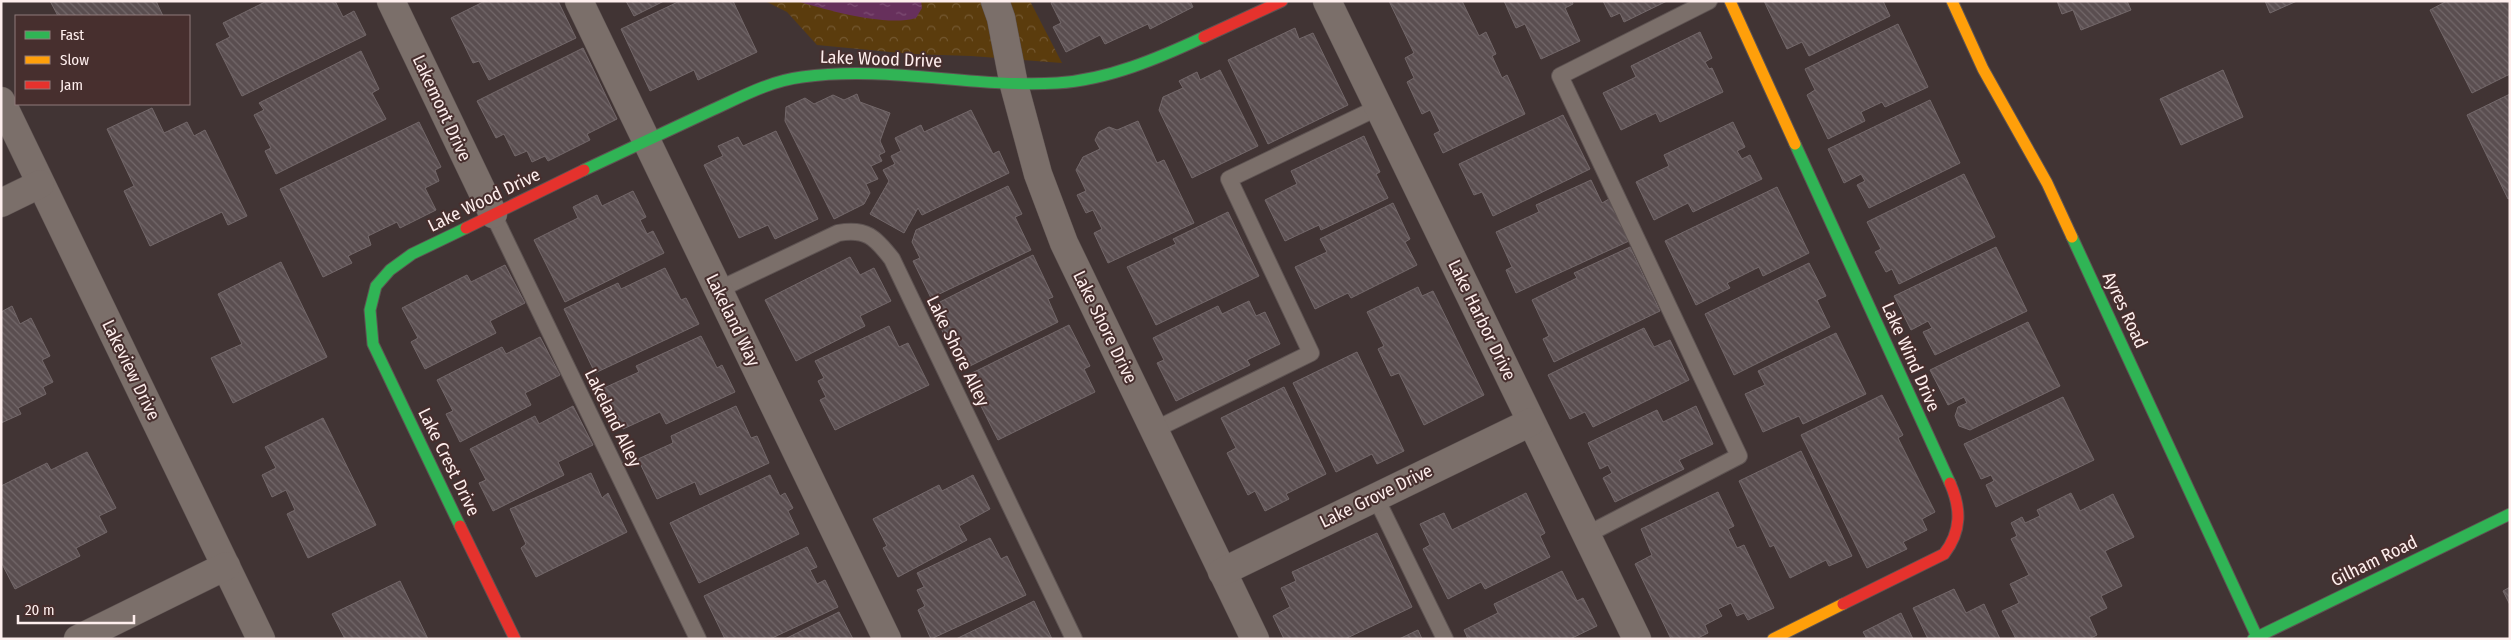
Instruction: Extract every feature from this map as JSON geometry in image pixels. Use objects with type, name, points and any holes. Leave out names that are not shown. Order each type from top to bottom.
[{"type":"street","name":"Lakemont Drive","points":[[391,1],[492,214]]},
{"type":"street","name":"Lakeland Way","points":[[579,1],[888,639]]},
{"type":"street","name":"Lake Shore Drive","points":[[995,1],[1001,18],[1014,84],[1038,174],[1064,243],[1254,639]]},
{"type":"street","name":"Lake Wood Drive","points":[[371,296],[391,268],[414,254],[492,214],[784,78],[811,74],[873,73],[1014,84],[1060,83],[1101,77],[1148,60],[1282,1]]},
{"type":"street","name":"Lake Harbor Drive","points":[[1327,1],[1637,639]]},
{"type":"street","name":"Lake Wind Drive","points":[[1730,1],[1957,499],[1960,514],[1959,529],[1944,554],[1773,639]]},
{"type":"street","name":"Ayres Road","points":[[1952,1],[1984,69],[2047,183],[2255,638]]},
{"type":"street","name":"Lakeview Drive","points":[[1,101],[261,639]]},
{"type":"street","points":[[1,203],[40,184]]},
{"type":"street","name":"Lake Crest Drive","points":[[371,296],[368,319],[372,344],[515,639]]},
{"type":"street","name":"Lake Grove Drive","points":[[1222,572],[1375,496],[1531,422]]},
{"type":"street","name":"Gilham Road","points":[[2255,638],[2510,514]]},
{"type":"street","points":[[78,639],[226,566]]},
{"type":"lane","points":[[1586,535],[1739,456],[1560,76],[1709,1]]},
{"type":"lane","points":[[1154,430],[1311,353],[1229,179],[1379,107]]},
{"type":"lane","name":"Lakeland Alley","points":[[492,214],[698,639]]},
{"type":"lane","name":"Lake Shore Alley","points":[[718,290],[838,233],[853,230],[867,234],[880,244],[892,259],[1074,639]]},
{"type":"lane","points":[[1375,496],[1444,639]]},
{"type":"green space","points":[[765,1],[1030,1],[1062,63],[971,56],[911,54],[817,45],[787,12]]},
{"type":"water","points":[[797,1],[921,1],[922,8],[916,18],[889,20],[856,16]]},
{"type":"building","points":[[50,1],[156,1],[163,15],[57,15]]},
{"type":"building","points":[[267,1],[335,1],[343,17],[354,11],[366,35],[242,96],[216,44],[230,37],[223,23]]},
{"type":"building","points":[[485,1],[558,1],[576,38],[489,80],[479,61],[473,63],[451,18]]},
{"type":"building","points":[[626,1],[664,1],[634,16]]},
{"type":"building","points":[[680,1],[733,1],[757,52],[698,80],[694,70],[650,91],[621,29]]},
{"type":"building","points":[[1054,1],[1190,1],[1193,7],[1150,29],[1148,24],[1105,44],[1100,35],[1066,52],[1053,27],[1061,23],[1051,3]]},
{"type":"building","points":[[1389,1],[1462,1],[1479,36],[1486,32],[1496,54],[1492,56],[1502,78],[1507,75],[1525,114],[1443,153],[1434,134],[1440,131],[1430,110],[1422,114],[1407,82],[1414,78],[1405,58],[1414,53]]},
{"type":"building","points":[[1504,1],[1572,1],[1573,4],[1565,8],[1580,41],[1541,59],[1525,24],[1516,28]]},
{"type":"building","points":[[1603,1],[1667,1],[1624,22],[1620,13],[1611,17]]},
{"type":"building","points":[[1764,1],[1883,1],[1890,16],[1809,56],[1802,42],[1787,49]]},
{"type":"building","points":[[2057,1],[2127,1],[2131,10],[2081,30],[2073,10],[2062,14]]},
{"type":"building","points":[[2265,1],[2297,1],[2270,13]]},
{"type":"building","points":[[2447,1],[2510,1],[2510,74],[2472,93],[2430,10]]},
{"type":"building","points":[[1898,24],[1928,87],[1885,107],[1882,102],[1861,112],[1865,121],[1828,139],[1807,95],[1815,90],[1805,69]]},
{"type":"building","points":[[1295,28],[1299,39],[1313,33],[1348,105],[1268,144],[1228,60]]},
{"type":"building","points":[[1700,32],[1712,58],[1705,62],[1709,69],[1712,68],[1723,92],[1660,122],[1656,113],[1621,130],[1603,93],[1636,77],[1631,66]]},
{"type":"building","points":[[583,48],[617,119],[587,134],[590,140],[548,161],[545,156],[532,162],[527,151],[515,156],[504,134],[496,138],[477,101]]},
{"type":"building","points":[[361,51],[379,89],[372,93],[386,119],[276,174],[265,151],[271,148],[254,115],[264,110],[259,103]]},
{"type":"building","points":[[1220,70],[1258,146],[1192,178],[1159,110],[1163,97],[1183,88],[1179,81],[1197,72],[1200,80]]},
{"type":"building","points":[[2223,70],[2243,117],[2181,145],[2160,99]]},
{"type":"building","points":[[857,94],[860,102],[890,113],[880,141],[885,152],[879,155],[882,161],[871,166],[878,179],[866,184],[870,193],[864,204],[834,219],[785,121],[786,107],[805,98],[814,104],[833,95],[844,100]]},
{"type":"building","points":[[2510,94],[2510,198],[2508,199],[2467,115]]},
{"type":"building","points":[[1930,100],[1960,163],[1869,208],[1857,185],[1865,181],[1861,174],[1844,183],[1828,149]]},
{"type":"building","points":[[152,108],[164,133],[187,122],[194,136],[205,130],[247,216],[228,225],[222,212],[150,246],[124,191],[134,186],[107,129]]},
{"type":"building","points":[[971,110],[993,154],[999,151],[1009,173],[922,215],[918,208],[904,233],[870,214],[889,181],[883,170],[895,164],[891,156],[901,151],[895,138],[921,125],[924,132]]},
{"type":"building","points":[[1563,115],[1590,169],[1493,216],[1482,192],[1474,195],[1459,164]]},
{"type":"building","points":[[1138,121],[1157,163],[1164,160],[1194,223],[1108,263],[1094,233],[1102,229],[1093,210],[1086,213],[1077,195],[1086,191],[1076,170],[1083,157],[1100,149],[1095,140],[1099,132],[1109,127],[1117,130]]},
{"type":"building","points":[[419,122],[441,167],[435,170],[439,181],[425,188],[436,210],[400,228],[397,222],[368,236],[371,245],[348,256],[352,263],[323,277],[280,189]]},
{"type":"building","points":[[1733,122],[1745,147],[1737,151],[1742,159],[1750,155],[1762,179],[1693,212],[1688,203],[1654,220],[1636,182],[1669,166],[1664,155]]},
{"type":"building","points":[[776,131],[818,219],[775,239],[768,225],[739,238],[704,165],[723,156],[718,146],[738,137],[743,146]]},
{"type":"building","points":[[1364,136],[1380,172],[1376,174],[1388,198],[1321,230],[1319,225],[1285,241],[1265,200],[1297,184],[1291,171]]},
{"type":"building","points":[[1964,174],[1995,237],[1899,284],[1892,269],[1886,272],[1875,252],[1881,249],[1867,222]]},
{"type":"building","points":[[1591,180],[1602,203],[1609,199],[1629,241],[1516,293],[1506,270],[1512,267],[1496,232],[1539,212],[1536,205]]},
{"type":"building","points":[[1008,186],[1022,214],[1015,217],[1031,250],[931,298],[913,261],[920,258],[912,242],[916,230]]},
{"type":"building","points":[[1777,187],[1809,253],[1763,276],[1759,267],[1727,283],[1730,288],[1696,305],[1665,241]]},
{"type":"building","points":[[633,191],[646,217],[640,220],[647,234],[653,231],[664,253],[565,302],[534,240],[578,218],[573,207],[597,195],[602,206]]},
{"type":"building","points":[[1393,203],[1410,239],[1405,242],[1417,265],[1351,298],[1348,293],[1315,309],[1295,267],[1327,252],[1320,239]]},
{"type":"building","points":[[1228,212],[1259,276],[1156,325],[1127,267],[1176,244],[1173,239]]},
{"type":"building","points":[[1630,247],[1660,311],[1554,362],[1543,339],[1549,336],[1532,300],[1577,278],[1574,273]]},
{"type":"building","points":[[1996,247],[2027,311],[1935,355],[1923,332],[1932,328],[1928,321],[1911,330],[1894,296]]},
{"type":"building","points":[[1033,255],[1053,297],[1048,299],[1058,322],[962,370],[930,307]]},
{"type":"building","points":[[850,257],[860,275],[874,268],[891,301],[860,316],[865,326],[796,361],[765,300]]},
{"type":"building","points":[[281,262],[327,357],[233,403],[211,358],[242,344],[218,294]]},
{"type":"building","points":[[1809,263],[1826,296],[1817,300],[1830,327],[1734,375],[1705,314]]},
{"type":"building","points":[[505,265],[525,303],[490,321],[496,333],[425,369],[411,342],[418,338],[402,308],[467,275],[471,282]]},
{"type":"building","points":[[665,268],[681,300],[686,298],[699,324],[595,373],[564,309],[618,283],[621,289]]},
{"type":"building","points":[[1418,287],[1422,296],[1433,291],[1484,395],[1424,425],[1399,373],[1391,376],[1378,349],[1384,346],[1367,312]]},
{"type":"building","points":[[1249,301],[1256,316],[1265,312],[1280,344],[1247,360],[1250,365],[1176,401],[1157,363],[1164,360],[1153,338],[1218,306],[1222,314]]},
{"type":"building","points":[[12,306],[20,324],[31,318],[50,356],[42,360],[53,382],[43,387],[46,394],[18,408],[21,414],[1,423],[1,312]]},
{"type":"building","points":[[2028,322],[2060,386],[1970,430],[1959,426],[1955,416],[1958,407],[1967,403],[1964,397],[1948,405],[1930,370]]},
{"type":"building","points":[[1069,325],[1090,366],[1084,369],[1095,392],[998,440],[966,376]]},
{"type":"building","points":[[889,326],[899,347],[908,343],[929,385],[835,430],[820,400],[826,397],[818,381],[824,378],[815,361]]},
{"type":"building","points":[[1644,328],[1654,347],[1670,340],[1689,380],[1593,427],[1585,412],[1570,419],[1548,375]]},
{"type":"building","points":[[1836,333],[1866,394],[1803,424],[1799,416],[1763,432],[1745,394],[1765,385],[1758,371]]},
{"type":"building","points":[[701,336],[717,368],[722,365],[735,392],[666,424],[660,412],[623,429],[604,388],[639,372],[636,366]]},
{"type":"building","points":[[540,337],[560,375],[525,393],[531,405],[460,442],[446,414],[453,411],[437,380],[502,347],[506,354]]},
{"type":"building","points":[[1357,352],[1404,451],[1377,464],[1372,454],[1336,472],[1293,383]]},
{"type":"building","points":[[1284,387],[1326,474],[1286,494],[1289,499],[1265,511],[1255,491],[1248,495],[1227,453],[1236,448],[1221,418]]},
{"type":"building","points":[[1882,395],[1903,435],[1898,438],[1935,512],[1922,519],[1927,530],[1903,542],[1907,549],[1867,568],[1801,435]]},
{"type":"building","points":[[2063,397],[2094,460],[1996,507],[1986,485],[1994,481],[1991,475],[1981,479],[1964,444]]},
{"type":"building","points":[[573,406],[593,445],[558,462],[564,475],[493,511],[479,483],[486,480],[470,449],[535,416],[539,424]]},
{"type":"building","points":[[736,406],[751,438],[757,436],[769,463],[700,495],[695,482],[657,499],[638,459],[673,443],[671,436]]},
{"type":"building","points":[[1696,406],[1713,444],[1679,460],[1684,469],[1615,502],[1603,478],[1612,473],[1608,465],[1600,469],[1588,443],[1657,410],[1663,422]]},
{"type":"building","points":[[323,418],[376,525],[308,558],[287,514],[295,510],[286,490],[272,497],[262,475],[276,468],[265,447]]},
{"type":"building","points":[[1801,451],[1852,556],[1829,566],[1826,560],[1790,578],[1774,545],[1770,547],[1739,481]]},
{"type":"building","points":[[87,452],[116,508],[99,516],[107,532],[76,548],[80,556],[15,589],[1,562],[1,486],[47,463],[51,470]]},
{"type":"building","points":[[591,473],[602,498],[608,493],[627,532],[536,577],[521,548],[526,544],[510,509]]},
{"type":"building","points":[[770,475],[780,496],[785,493],[793,508],[788,511],[799,534],[699,583],[670,523]]},
{"type":"building","points":[[973,475],[990,509],[959,526],[967,540],[898,577],[883,548],[887,546],[873,519],[939,485],[942,491]]},
{"type":"building","points":[[1718,492],[1734,526],[1728,529],[1737,548],[1744,545],[1774,608],[1748,620],[1744,613],[1737,616],[1731,603],[1718,609],[1722,616],[1705,625],[1708,633],[1696,639],[1671,639],[1635,564],[1652,555],[1641,529]]},
{"type":"building","points":[[1526,493],[1545,533],[1540,536],[1550,557],[1485,589],[1481,582],[1448,599],[1423,549],[1430,545],[1420,524],[1444,513],[1452,530]]},
{"type":"building","points":[[2071,493],[2080,511],[2113,494],[2134,537],[2105,551],[2122,586],[2101,596],[2107,608],[2089,617],[2097,635],[2089,639],[2016,639],[2002,611],[2019,603],[2010,584],[2029,575],[2011,539],[2017,536],[2011,523],[2022,517],[2025,523],[2040,516],[2037,510]]},
{"type":"building","points":[[1377,533],[1412,607],[1345,639],[1284,639],[1273,616],[1290,607],[1281,588],[1296,581],[1292,572]]},
{"type":"building","points":[[990,538],[1001,559],[1007,556],[1026,595],[931,639],[918,610],[925,606],[917,590],[924,587],[917,573]]},
{"type":"building","points":[[807,547],[817,567],[810,570],[817,584],[825,580],[838,607],[770,639],[725,639],[704,596]]},
{"type":"building","points":[[1562,571],[1577,601],[1583,598],[1597,626],[1570,639],[1468,639],[1464,630],[1498,613],[1494,604]]},
{"type":"building","points":[[400,581],[428,639],[345,639],[332,614]]},
{"type":"building","points":[[2510,587],[2510,605],[2503,591]]},
{"type":"building","points":[[1954,589],[1966,613],[1984,604],[2000,639],[1928,639],[1913,608]]},
{"type":"building","points":[[1034,601],[1052,639],[956,639]]},
{"type":"building","points":[[839,612],[853,639],[785,639]]},
{"type":"building","points":[[1901,613],[1913,639],[1867,639],[1863,632]]},
{"type":"building","points":[[1418,630],[1422,639],[1399,639]]},
{"type":"traffic: fast","points":[[584,170],[743,96],[766,86],[790,79],[834,74],[866,74],[1025,84],[1057,83],[1095,78],[1114,73],[1169,53],[1204,37]]},
{"type":"traffic: fast","points":[[1795,144],[1950,483]]},
{"type":"traffic: fast","points":[[460,526],[373,344],[370,310],[376,286],[390,270],[412,254],[466,228]]},
{"type":"traffic: fast","points":[[2072,237],[2257,637]]},
{"type":"traffic: fast","points":[[2253,639],[2510,514]]},
{"type":"traffic: slow","points":[[1730,1],[1795,144]]},
{"type":"traffic: slow","points":[[1952,1],[1983,69],[2047,183],[2072,237]]},
{"type":"traffic: slow","points":[[1773,639],[1843,604]]},
{"type":"traffic: jam","points":[[1204,37],[1282,1]]},
{"type":"traffic: jam","points":[[466,228],[584,170]]},
{"type":"traffic: jam","points":[[1843,604],[1944,554],[1954,537],[1958,519],[1958,510],[1950,483]]},
{"type":"traffic: jam","points":[[460,526],[515,639]]}]
